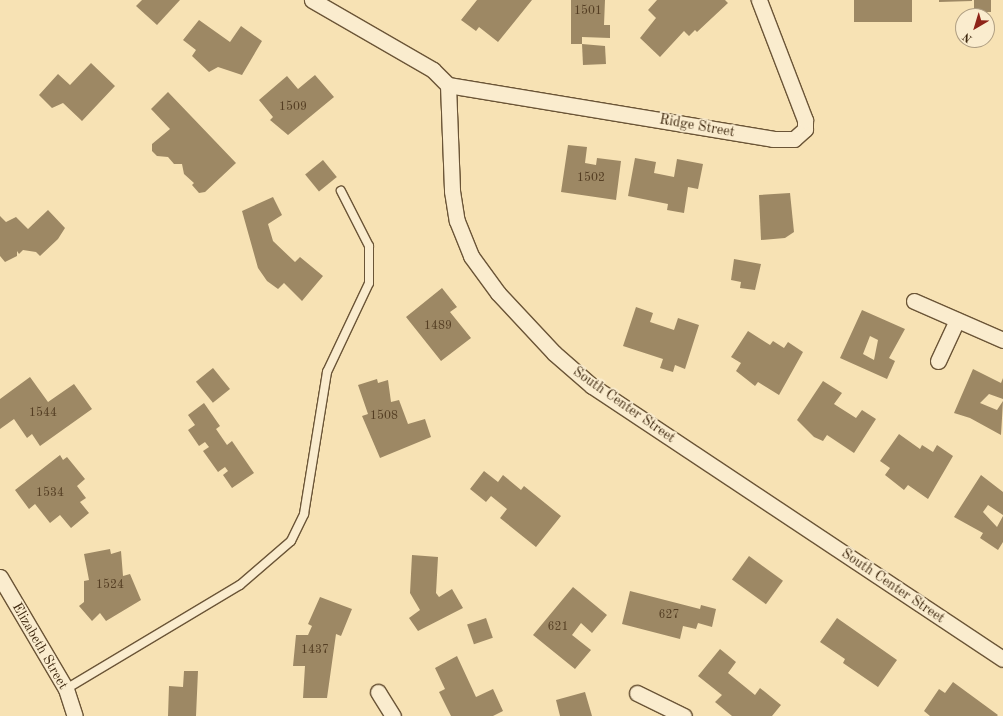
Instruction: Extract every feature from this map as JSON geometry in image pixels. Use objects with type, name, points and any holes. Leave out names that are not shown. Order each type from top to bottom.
[{"type":"street","points":[[312,0],[433,70],[448,85]]},
{"type":"street","name":"Ridge Street","points":[[448,85],[773,139],[794,140],[805,129],[805,120],[759,0]]},
{"type":"street","name":"South Center Street","points":[[448,85],[452,191],[457,221],[471,256],[527,327],[592,386],[1003,659]]},
{"type":"street","points":[[914,301],[1003,340]]},
{"type":"street","points":[[938,361],[957,320]]},
{"type":"street","name":"Elizabeth Street","points":[[0,577],[66,689],[75,716]]},
{"type":"street","points":[[378,692],[393,716]]},
{"type":"street","points":[[637,693],[684,716]]},
{"type":"lane","points":[[66,689],[240,585],[291,541],[306,507],[327,372],[369,283],[369,246],[341,191]]},
{"type":"building","points":[[142,0],[180,0],[157,25],[136,6]]},
{"type":"building","points":[[477,0],[532,0],[498,42],[479,27],[476,31],[461,20]]},
{"type":"building","points":[[571,0],[605,0],[604,25],[610,25],[610,38],[582,37],[582,44],[571,44]]},
{"type":"building","points":[[657,0],[725,0],[728,3],[697,32],[695,30],[689,36],[684,31],[660,57],[640,38],[656,18],[648,10]]},
{"type":"building","points":[[854,0],[912,0],[912,22],[854,22]]},
{"type":"building","points":[[939,0],[972,0],[972,1],[939,2]]},
{"type":"building","points":[[974,0],[991,0],[991,8],[974,8]]},
{"type":"building","points":[[199,20],[230,42],[241,26],[262,41],[242,75],[218,67],[209,72],[192,56],[196,50],[183,40]]},
{"type":"building","points":[[582,44],[605,46],[606,64],[583,65]]},
{"type":"building","points":[[91,63],[115,86],[82,121],[63,103],[52,108],[39,95],[58,74],[70,85]]},
{"type":"building","points":[[315,75],[334,97],[288,135],[270,120],[273,117],[259,100],[287,76],[298,89]]},
{"type":"building","points":[[168,92],[236,163],[205,192],[199,193],[192,185],[194,183],[184,174],[182,164],[174,164],[168,157],[157,156],[152,151],[152,144],[170,129],[151,109]]},
{"type":"building","points":[[568,145],[587,147],[585,163],[596,165],[597,158],[621,161],[616,200],[561,192]]},
{"type":"building","points":[[635,158],[656,162],[654,173],[674,177],[677,159],[703,164],[698,189],[688,187],[684,213],[667,210],[668,204],[628,196]]},
{"type":"building","points":[[323,160],[337,177],[319,192],[305,174]]},
{"type":"building","points":[[790,193],[794,232],[785,238],[761,240],[759,195]]},
{"type":"building","points":[[273,197],[282,215],[268,224],[273,241],[295,262],[300,257],[323,276],[302,301],[284,283],[278,289],[267,281],[258,268],[242,211]]},
{"type":"building","points":[[48,210],[65,228],[58,239],[40,256],[36,252],[23,250],[19,254],[17,251],[17,256],[5,262],[0,256],[0,216],[6,222],[16,217],[28,229]]},
{"type":"building","points":[[734,259],[761,264],[755,290],[740,288],[741,282],[731,280]]},
{"type":"building","points":[[442,288],[457,307],[450,312],[471,338],[441,361],[406,317]]},
{"type":"building","points":[[636,307],[653,313],[650,322],[674,330],[678,318],[699,325],[685,369],[675,365],[673,372],[660,368],[663,359],[623,346]]},
{"type":"building","points":[[862,310],[905,329],[889,358],[895,361],[887,379],[840,358]],"holes":[[[870,336],[878,340],[874,360],[863,354]]]},
{"type":"building","points":[[748,331],[770,345],[773,341],[784,348],[788,342],[803,352],[779,395],[758,382],[755,386],[736,371],[741,363],[731,357]]},
{"type":"building","points":[[213,368],[230,389],[213,403],[196,382]]},
{"type":"building","points":[[973,369],[1001,383],[1003,378],[1003,399],[989,394],[980,403],[997,410],[1003,401],[1001,435],[970,418],[954,413]]},
{"type":"building","points":[[30,377],[48,402],[74,384],[92,409],[40,446],[32,434],[27,438],[14,419],[0,429],[0,399]]},
{"type":"building","points":[[377,379],[378,383],[388,380],[391,402],[399,400],[408,424],[425,419],[431,437],[380,458],[362,416],[368,414],[358,385]]},
{"type":"building","points":[[823,381],[842,393],[834,404],[856,418],[862,410],[876,419],[854,453],[827,435],[823,441],[814,437],[797,420]]},
{"type":"building","points":[[204,403],[220,426],[216,429],[227,445],[232,441],[254,473],[232,488],[223,475],[228,471],[225,467],[218,472],[203,451],[209,447],[205,442],[199,446],[188,430],[195,425],[188,415]]},
{"type":"building","points":[[899,434],[920,449],[922,445],[933,452],[937,445],[953,456],[928,499],[908,485],[904,490],[885,475],[890,468],[880,461]]},
{"type":"building","points":[[60,455],[63,460],[67,457],[85,479],[77,486],[86,498],[80,502],[89,513],[71,528],[60,515],[50,523],[35,504],[29,509],[15,490]]},
{"type":"building","points":[[484,471],[498,482],[503,475],[521,490],[524,486],[561,516],[536,547],[500,518],[507,509],[491,496],[486,502],[470,489]]},
{"type":"building","points":[[981,475],[1003,492],[1003,515],[988,505],[983,512],[997,527],[1003,516],[1003,542],[998,550],[980,538],[983,533],[954,517]]},
{"type":"building","points":[[110,549],[111,554],[121,551],[123,576],[130,574],[141,600],[106,621],[100,613],[92,621],[79,606],[84,602],[84,581],[89,580],[84,554]]},
{"type":"building","points":[[412,555],[438,557],[436,593],[439,597],[452,589],[463,608],[418,631],[409,618],[420,610],[410,593]]},
{"type":"building","points":[[749,556],[783,581],[766,604],[732,579]]},
{"type":"building","points":[[573,587],[607,615],[592,633],[581,623],[572,635],[591,650],[575,669],[533,635]]},
{"type":"building","points":[[630,591],[700,609],[701,605],[716,609],[712,627],[698,623],[696,629],[683,626],[680,639],[622,624]]},
{"type":"building","points":[[320,597],[352,609],[341,636],[336,634],[327,698],[303,698],[305,666],[293,666],[296,635],[308,635],[312,626],[308,624]]},
{"type":"building","points":[[486,618],[493,638],[474,644],[467,625]]},
{"type":"building","points":[[837,618],[897,660],[878,687],[843,663],[845,659],[820,642]]},
{"type":"building","points":[[720,649],[736,662],[728,673],[755,695],[760,688],[781,705],[772,716],[732,716],[715,702],[722,695],[698,676]]},
{"type":"building","points":[[457,656],[476,697],[493,689],[503,711],[493,716],[451,716],[439,692],[445,689],[435,668]]},
{"type":"building","points":[[184,671],[198,671],[196,716],[168,716],[169,686],[183,687]]},
{"type":"building","points":[[953,682],[998,715],[930,716],[924,711],[939,689],[945,693]]},
{"type":"building","points":[[585,692],[592,716],[560,716],[556,700]]}]
